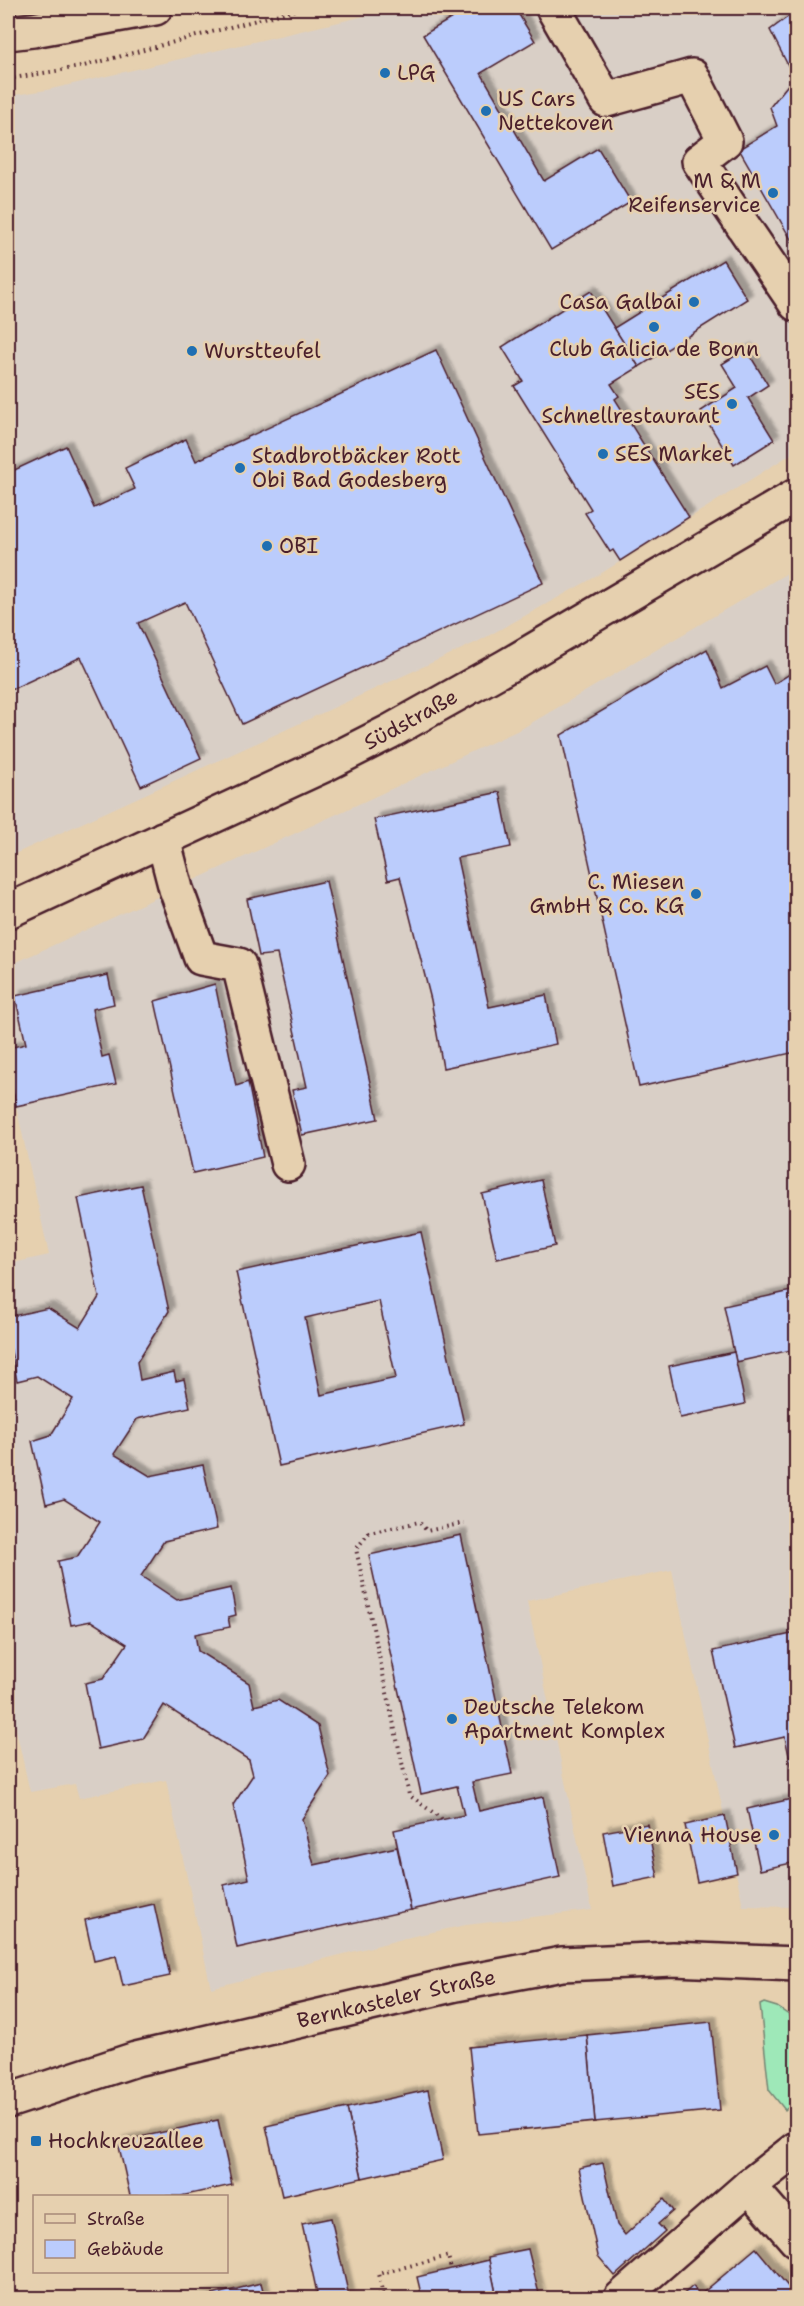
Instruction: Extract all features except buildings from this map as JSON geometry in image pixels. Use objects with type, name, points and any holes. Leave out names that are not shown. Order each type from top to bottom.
[{"type":"street","points":[[8,33],[155,8]]},
{"type":"street","points":[[553,8],[606,100],[692,76],[725,141],[699,161],[796,304]]},
{"type":"street","name":"Südstraße","points":[[8,911],[324,765],[389,732],[507,666],[796,496]]},
{"type":"street","points":[[163,839],[176,889],[201,958],[239,965],[288,1164]]},
{"type":"street","name":"Bernkasteler Straße","points":[[8,2101],[136,2059],[456,1984],[562,1964],[673,1959],[796,1964]]},
{"type":"street","points":[[765,1962],[796,1980]]},
{"type":"street","points":[[621,2298],[749,2186],[796,2149]]},
{"type":"street","points":[[749,2186],[796,2240]]},
{"type":"path","points":[[8,79],[80,67],[302,8]]},
{"type":"path","points":[[442,1819],[409,1795],[356,1549],[369,1533],[419,1522],[428,1531],[464,1523]]},
{"type":"path","points":[[366,2298],[383,2296],[378,2274],[448,2256],[451,2269]]},
{"type":"shaded area","points":[[399,8],[796,8],[796,451],[597,576],[479,641],[8,857],[8,96],[47,90]]},
{"type":"shaded area","points":[[796,568],[796,1907],[743,1906],[672,1570],[527,1601],[592,1910],[466,1925],[211,1988],[166,1780],[79,1798],[75,1784],[30,1792],[8,1694],[8,1264],[49,1255],[8,1069],[8,966],[521,729]]},
{"type":"green space","points":[[764,2003],[777,2007],[796,2020],[796,2101],[785,2110],[769,2090],[760,2005]]},
{"type":"place","name":"LPG","points":[[385,73]]},
{"type":"place","name":"US Cars Nettekoven","points":[[486,111]]},
{"type":"place","name":"M & M Reifenservice","points":[[773,193]]},
{"type":"place","name":"Casa Galbai","points":[[694,302]]},
{"type":"place","name":"Club Galicia de Bonn","points":[[654,327]]},
{"type":"place","name":"Wurstteufel","points":[[192,351]]},
{"type":"place","name":"SES Schnellrestaurant","points":[[732,404]]},
{"type":"place","name":"SES Market","points":[[603,454]]},
{"type":"place","name":"Stadbrotbäcker Rott Obi Bad Godesberg","points":[[240,468]]},
{"type":"place","name":"OBI","points":[[267,546]]},
{"type":"place","name":"C. Miesen GmbH & Co. KG","points":[[696,894]]},
{"type":"place","name":"Deutsche Telekom Apartment Komplex","points":[[452,1719]]},
{"type":"place","name":"Vienna House","points":[[774,1835]]},
{"type":"place","name":"Hochkreuzallee","points":[[36,2141]]}]
